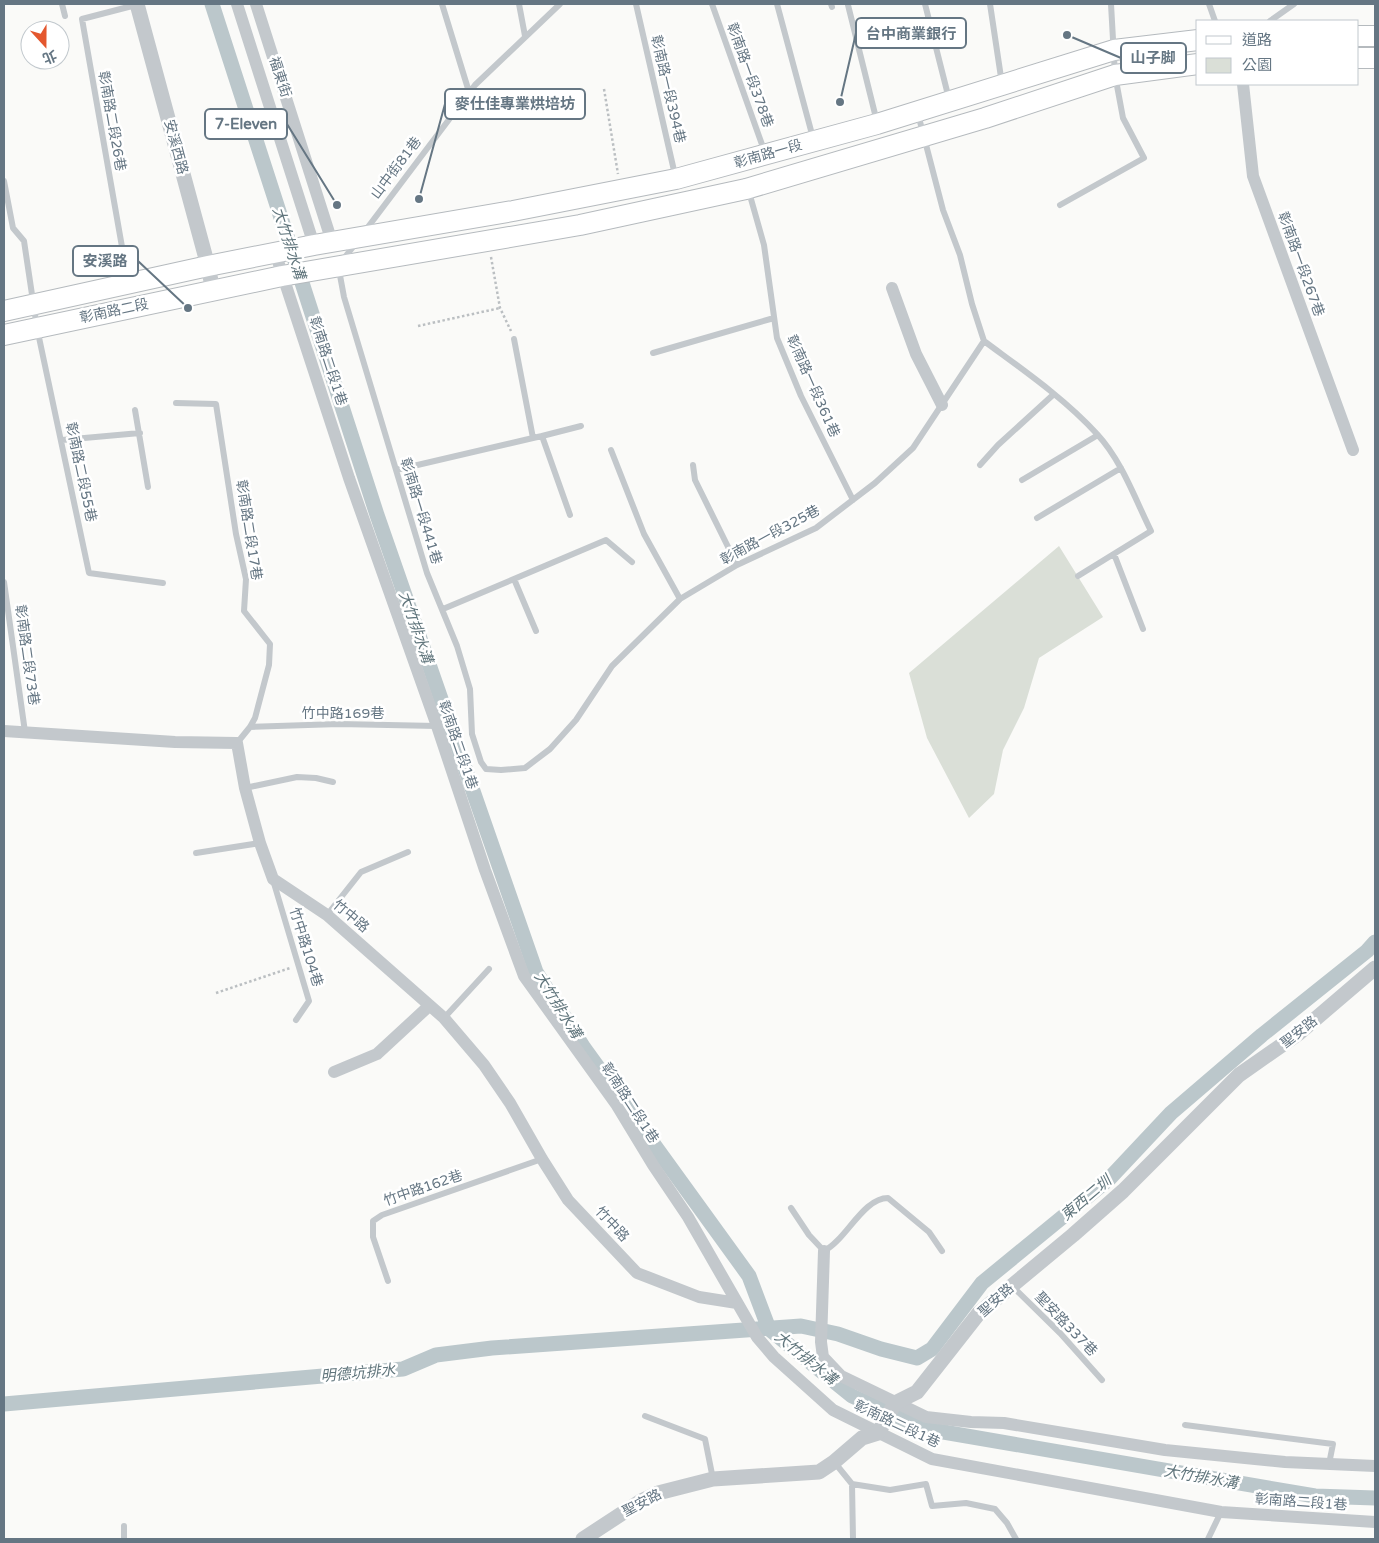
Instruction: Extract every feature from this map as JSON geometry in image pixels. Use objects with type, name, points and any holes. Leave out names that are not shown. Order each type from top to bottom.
[{"type":"main road","points":[[1359,36],[1375,36]]},
{"type":"main road","name":"彰南路一段","points":[[276,252],[513,211],[676,179],[766,156],[877,124],[1114,50],[1196,40]]},
{"type":"main road","points":[[1359,58],[1375,58]]},
{"type":"main road","name":"彰南路一段","points":[[316,270],[580,225],[748,188],[985,118],[1115,75],[1196,64]]},
{"type":"main road","points":[[316,270],[323,243]]},
{"type":"main road","name":"福東街","points":[[323,243],[336,249],[339,265]]},
{"type":"main road","name":"彰南路二段","points":[[4,311],[276,252]]},
{"type":"main road","name":"彰南路二段","points":[[4,335],[316,270]]},
{"type":"street","name":"安溪西路","points":[[137,4],[208,266],[213,291]]},
{"type":"street","name":"福東街","points":[[237,4],[290,170],[323,243]]},
{"type":"street","name":"福東街","points":[[256,4],[307,165],[323,243]]},
{"type":"street","points":[[244,26],[261,21]]},
{"type":"street","name":"彰南路一段267巷","points":[[1243,85],[1253,176],[1353,450]]},
{"type":"street","points":[[274,118],[290,112]]},
{"type":"street","points":[[290,170],[307,165]]},
{"type":"street","name":"彰南路二段1巷","points":[[276,252],[282,276],[349,478],[437,726],[485,870],[524,976],[616,1104],[653,1165],[688,1216],[757,1337],[774,1357],[833,1410],[932,1459],[1221,1512],[1375,1522]]},
{"type":"street","points":[[892,288],[916,354],[942,405]]},
{"type":"street","points":[[4,731],[175,742],[237,743],[260,843],[272,879]]},
{"type":"street","name":"竹中路","points":[[272,879],[327,915],[444,1018],[489,1073],[568,1200],[637,1273],[699,1297],[737,1303]]},
{"type":"street","name":"聖安路","points":[[895,1403],[917,1392],[979,1313],[1123,1191],[1239,1076],[1299,1033],[1375,968]]},
{"type":"street","points":[[334,1072],[377,1054],[429,1006]]},
{"type":"street","points":[[824,1251],[821,1342],[823,1356],[841,1376],[926,1417],[971,1422],[1004,1423],[1165,1450],[1285,1462],[1375,1466]]},
{"type":"street","points":[[878,1433],[895,1403]]},
{"type":"street","name":"聖安路","points":[[583,1539],[641,1501],[675,1488],[713,1479],[819,1472],[862,1438],[878,1433]]},
{"type":"lane","points":[[62,4],[65,16]]},
{"type":"lane","name":"彰南路二段26巷","points":[[128,284],[82,19],[137,4]]},
{"type":"lane","points":[[442,4],[469,92]]},
{"type":"lane","points":[[519,4],[525,36]]},
{"type":"lane","name":"山中街81巷","points":[[339,265],[469,92],[560,4]]},
{"type":"lane","name":"彰南路一段394巷","points":[[636,4],[676,179]]},
{"type":"lane","name":"彰南路一段378巷","points":[[712,4],[766,156]]},
{"type":"lane","points":[[777,4],[814,141]]},
{"type":"lane","points":[[848,4],[877,124]]},
{"type":"lane","points":[[925,4],[949,100]]},
{"type":"lane","points":[[990,4],[1002,85]]},
{"type":"lane","points":[[1060,205],[1144,158],[1123,118],[1115,75],[1112,4]]},
{"type":"lane","points":[[1210,4],[1215,20]]},
{"type":"lane","points":[[1271,20],[1294,4]]},
{"type":"lane","points":[[917,110],[943,210],[960,255],[972,304],[984,341],[1054,394],[1098,435],[1121,468],[1151,532],[1078,576]]},
{"type":"lane","name":"彰南路二段55巷","points":[[4,181],[13,228],[24,241],[35,304],[37,328],[89,573],[163,583]]},
{"type":"lane","name":"彰南路一段361巷","points":[[748,188],[764,245],[777,338],[801,396],[853,500]]},
{"type":"lane","name":"彰南路一段441巷","points":[[339,265],[344,297],[427,573],[457,646],[470,688],[472,734],[481,762]]},
{"type":"lane","points":[[653,352],[774,318]]},
{"type":"lane","points":[[514,339],[533,438]]},
{"type":"lane","name":"彰南路一段325巷","points":[[481,762],[486,769],[525,768],[550,750],[576,720],[612,666],[680,599],[737,565],[816,528],[875,483],[914,448],[984,341]]},
{"type":"lane","points":[[980,465],[998,445],[1054,394]]},
{"type":"lane","name":"彰南路二段17巷","points":[[176,403],[216,404],[236,534],[246,579],[244,611],[270,644],[270,665],[255,718],[237,743]]},
{"type":"lane","points":[[135,410],[148,487]]},
{"type":"lane","points":[[396,470],[581,426]]},
{"type":"lane","points":[[62,440],[140,432]]},
{"type":"lane","points":[[1022,480],[1098,435]]},
{"type":"lane","points":[[542,436],[570,515]]},
{"type":"lane","points":[[611,450],[644,534],[680,599]]},
{"type":"lane","points":[[693,465],[695,480],[737,565]]},
{"type":"lane","points":[[1037,518],[1121,468]]},
{"type":"lane","points":[[443,609],[606,540],[632,562]]},
{"type":"lane","points":[[1114,554],[1143,629]]},
{"type":"lane","points":[[514,579],[536,631]]},
{"type":"lane","name":"彰南路二段73巷","points":[[4,582],[25,732]]},
{"type":"lane","name":"竹中路169巷","points":[[250,727],[339,724],[437,726]]},
{"type":"lane","points":[[246,788],[297,777],[316,778],[333,782]]},
{"type":"lane","points":[[196,853],[260,843]]},
{"type":"lane","points":[[327,915],[361,872],[408,852]]},
{"type":"lane","name":"竹中路104巷","points":[[272,879],[309,1001],[296,1020]]},
{"type":"lane","points":[[444,1018],[489,969]]},
{"type":"lane","name":"竹中路162巷","points":[[388,1281],[373,1237],[373,1222],[382,1215],[542,1159]]},
{"type":"lane","points":[[791,1208],[809,1235],[824,1251],[833,1247],[867,1208],[882,1198],[888,1198],[928,1232],[942,1251]]},
{"type":"lane","name":"聖安路337巷","points":[[1012,1285],[1102,1380]]},
{"type":"lane","points":[[645,1416],[705,1439],[713,1479]]},
{"type":"lane","points":[[1185,1425],[1333,1444],[1329,1464]]},
{"type":"lane","points":[[834,1462],[852,1484],[853,1539]]},
{"type":"lane","points":[[852,1484],[890,1490],[926,1484],[932,1506],[966,1503],[995,1509],[1007,1523],[1016,1539]]},
{"type":"lane","points":[[1208,1539],[1221,1512]]},
{"type":"lane","points":[[124,1526],[124,1539]]},
{"type":"path","points":[[604,89],[621,190]]},
{"type":"path","points":[[488,240],[500,308],[514,339]]},
{"type":"path","points":[[418,326],[500,308]]},
{"type":"path","points":[[216,993],[298,965]]},
{"type":"green space","points":[[1059,546],[1103,617],[1039,658],[1024,708],[1003,750],[994,794],[969,818],[927,738],[909,673]]},
{"type":"waterway","name":"大竹排水溝","points":[[212,4],[377,515],[536,972],[584,1048],[749,1276],[769,1329],[852,1396],[926,1429],[1315,1496],[1375,1498]]},
{"type":"waterway","name":"大竹排水溝","points":[[4,1404],[403,1369],[436,1355],[492,1348],[801,1326],[838,1334],[881,1349],[917,1358],[932,1349],[982,1283],[1109,1179],[1171,1113],[1262,1035],[1367,951],[1375,942]]},
{"type":"place","name":"山子脚","points":[[1067,35]]},
{"type":"place","name":"台中商業銀行","points":[[840,102]]},
{"type":"place","name":"麥仕佳專業烘培坊","points":[[419,199]]},
{"type":"place","name":"7-Eleven","points":[[337,205]]},
{"type":"place","name":"安溪路","points":[[188,308]]},
{"type":"water label","name":"東西二圳","points":[[1086,1198]]},
{"type":"water label","name":"明德坑排水","points":[[358,1373]]}]
